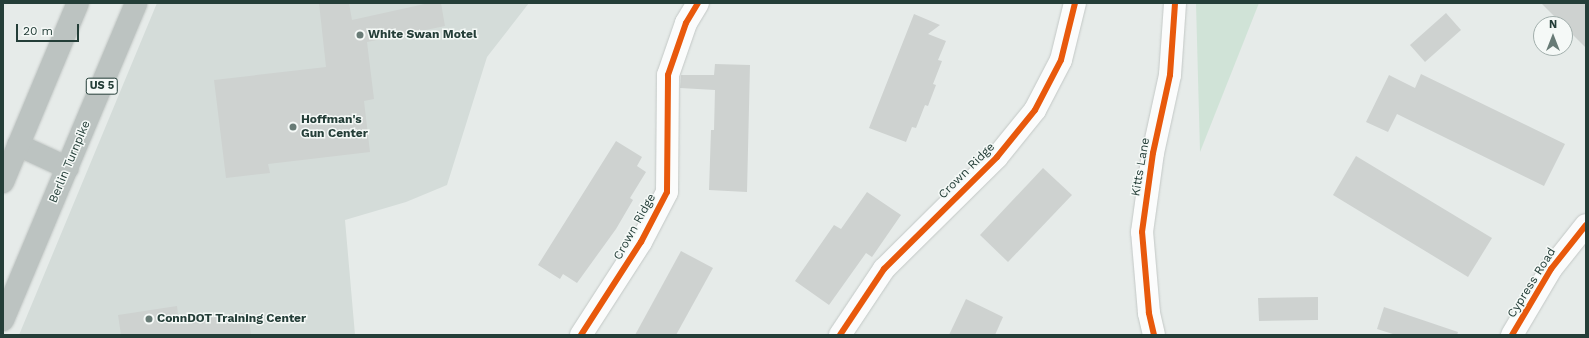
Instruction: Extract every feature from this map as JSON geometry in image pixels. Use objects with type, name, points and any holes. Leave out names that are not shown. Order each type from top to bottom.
[{"type":"highway","points":[[3,182],[78,3]]},
{"type":"highway","name":"Berlin Turnpike","points":[[3,320],[136,3]]},
{"type":"highway","points":[[18,145],[68,168]]},
{"type":"street","name":"Crown Ridge","points":[[582,335],[642,242],[667,192],[668,75],[686,23],[698,3]]},
{"type":"street","name":"Crown Ridge","points":[[840,335],[884,269],[997,157],[1035,110],[1061,60],[1075,3]]},
{"type":"street","name":"Kitts Lane","points":[[1154,335],[1149,313],[1142,232],[1153,153],[1170,75],[1175,3]]},
{"type":"street","name":"Cypress Road","points":[[1512,335],[1551,269],[1586,225]]},
{"type":"shaded area","points":[[157,3],[529,3],[487,57],[447,185],[406,202],[345,220],[355,335],[19,335]]},
{"type":"green space","points":[[1196,3],[1259,3],[1200,152]]},
{"type":"building","name":"Hoffman's Gun Center","points":[[319,3],[349,3],[352,20],[429,3],[441,3],[445,26],[367,42],[374,99],[364,101],[370,152],[268,164],[270,173],[226,178],[214,80],[326,67]]},
{"type":"building","points":[[1541,3],[1586,3],[1586,48],[1573,35],[1573,16],[1554,16]]},
{"type":"building","points":[[1446,13],[1461,30],[1425,62],[1410,45]]},
{"type":"building","points":[[914,14],[940,25],[928,34],[946,41],[938,60],[942,61],[933,84],[936,85],[928,106],[925,105],[916,128],[912,127],[906,142],[869,128]]},
{"type":"building","points":[[715,64],[750,65],[747,192],[709,190],[711,130],[714,130],[715,90],[680,88],[681,75],[714,75]]},
{"type":"building","points":[[1421,74],[1565,144],[1544,186],[1397,114],[1388,132],[1366,122],[1389,75],[1415,88]]},
{"type":"building","points":[[616,141],[642,157],[637,166],[646,172],[630,198],[633,200],[616,229],[577,283],[563,274],[560,279],[538,265]]},
{"type":"building","points":[[1356,156],[1492,238],[1468,277],[1333,195]]},
{"type":"building","points":[[1043,168],[1072,195],[1008,262],[980,235]]},
{"type":"building","points":[[867,192],[901,215],[872,257],[866,253],[829,305],[795,281],[834,225],[841,229]]},
{"type":"building","points":[[681,251],[713,268],[676,335],[635,335]]},
{"type":"building","points":[[1318,297],[1318,320],[1259,321],[1258,298]]},
{"type":"building","points":[[966,299],[1003,317],[995,335],[949,335]]},
{"type":"building","name":"ConnDOT Training Center","points":[[177,306],[179,323],[248,312],[251,335],[121,335],[118,315]]},
{"type":"building","points":[[1384,307],[1458,332],[1457,335],[1396,335],[1377,329]]},
{"type":"cycle path","points":[[581,335],[641,242],[667,192],[668,75],[686,23],[698,3]]},
{"type":"cycle path","points":[[840,335],[884,269],[997,157],[1035,110],[1061,60],[1075,3]]},
{"type":"cycle path","points":[[1154,335],[1149,313],[1142,232],[1153,153],[1170,75],[1175,3]]},
{"type":"cycle path","points":[[1512,335],[1551,269],[1586,225]]},
{"type":"place","name":"White Swan Motel","points":[[360,35]]},
{"type":"place","name":"Hoffman's Gun Center","points":[[293,127]]},
{"type":"place","name":"ConnDOT Training Center","points":[[149,319]]}]
